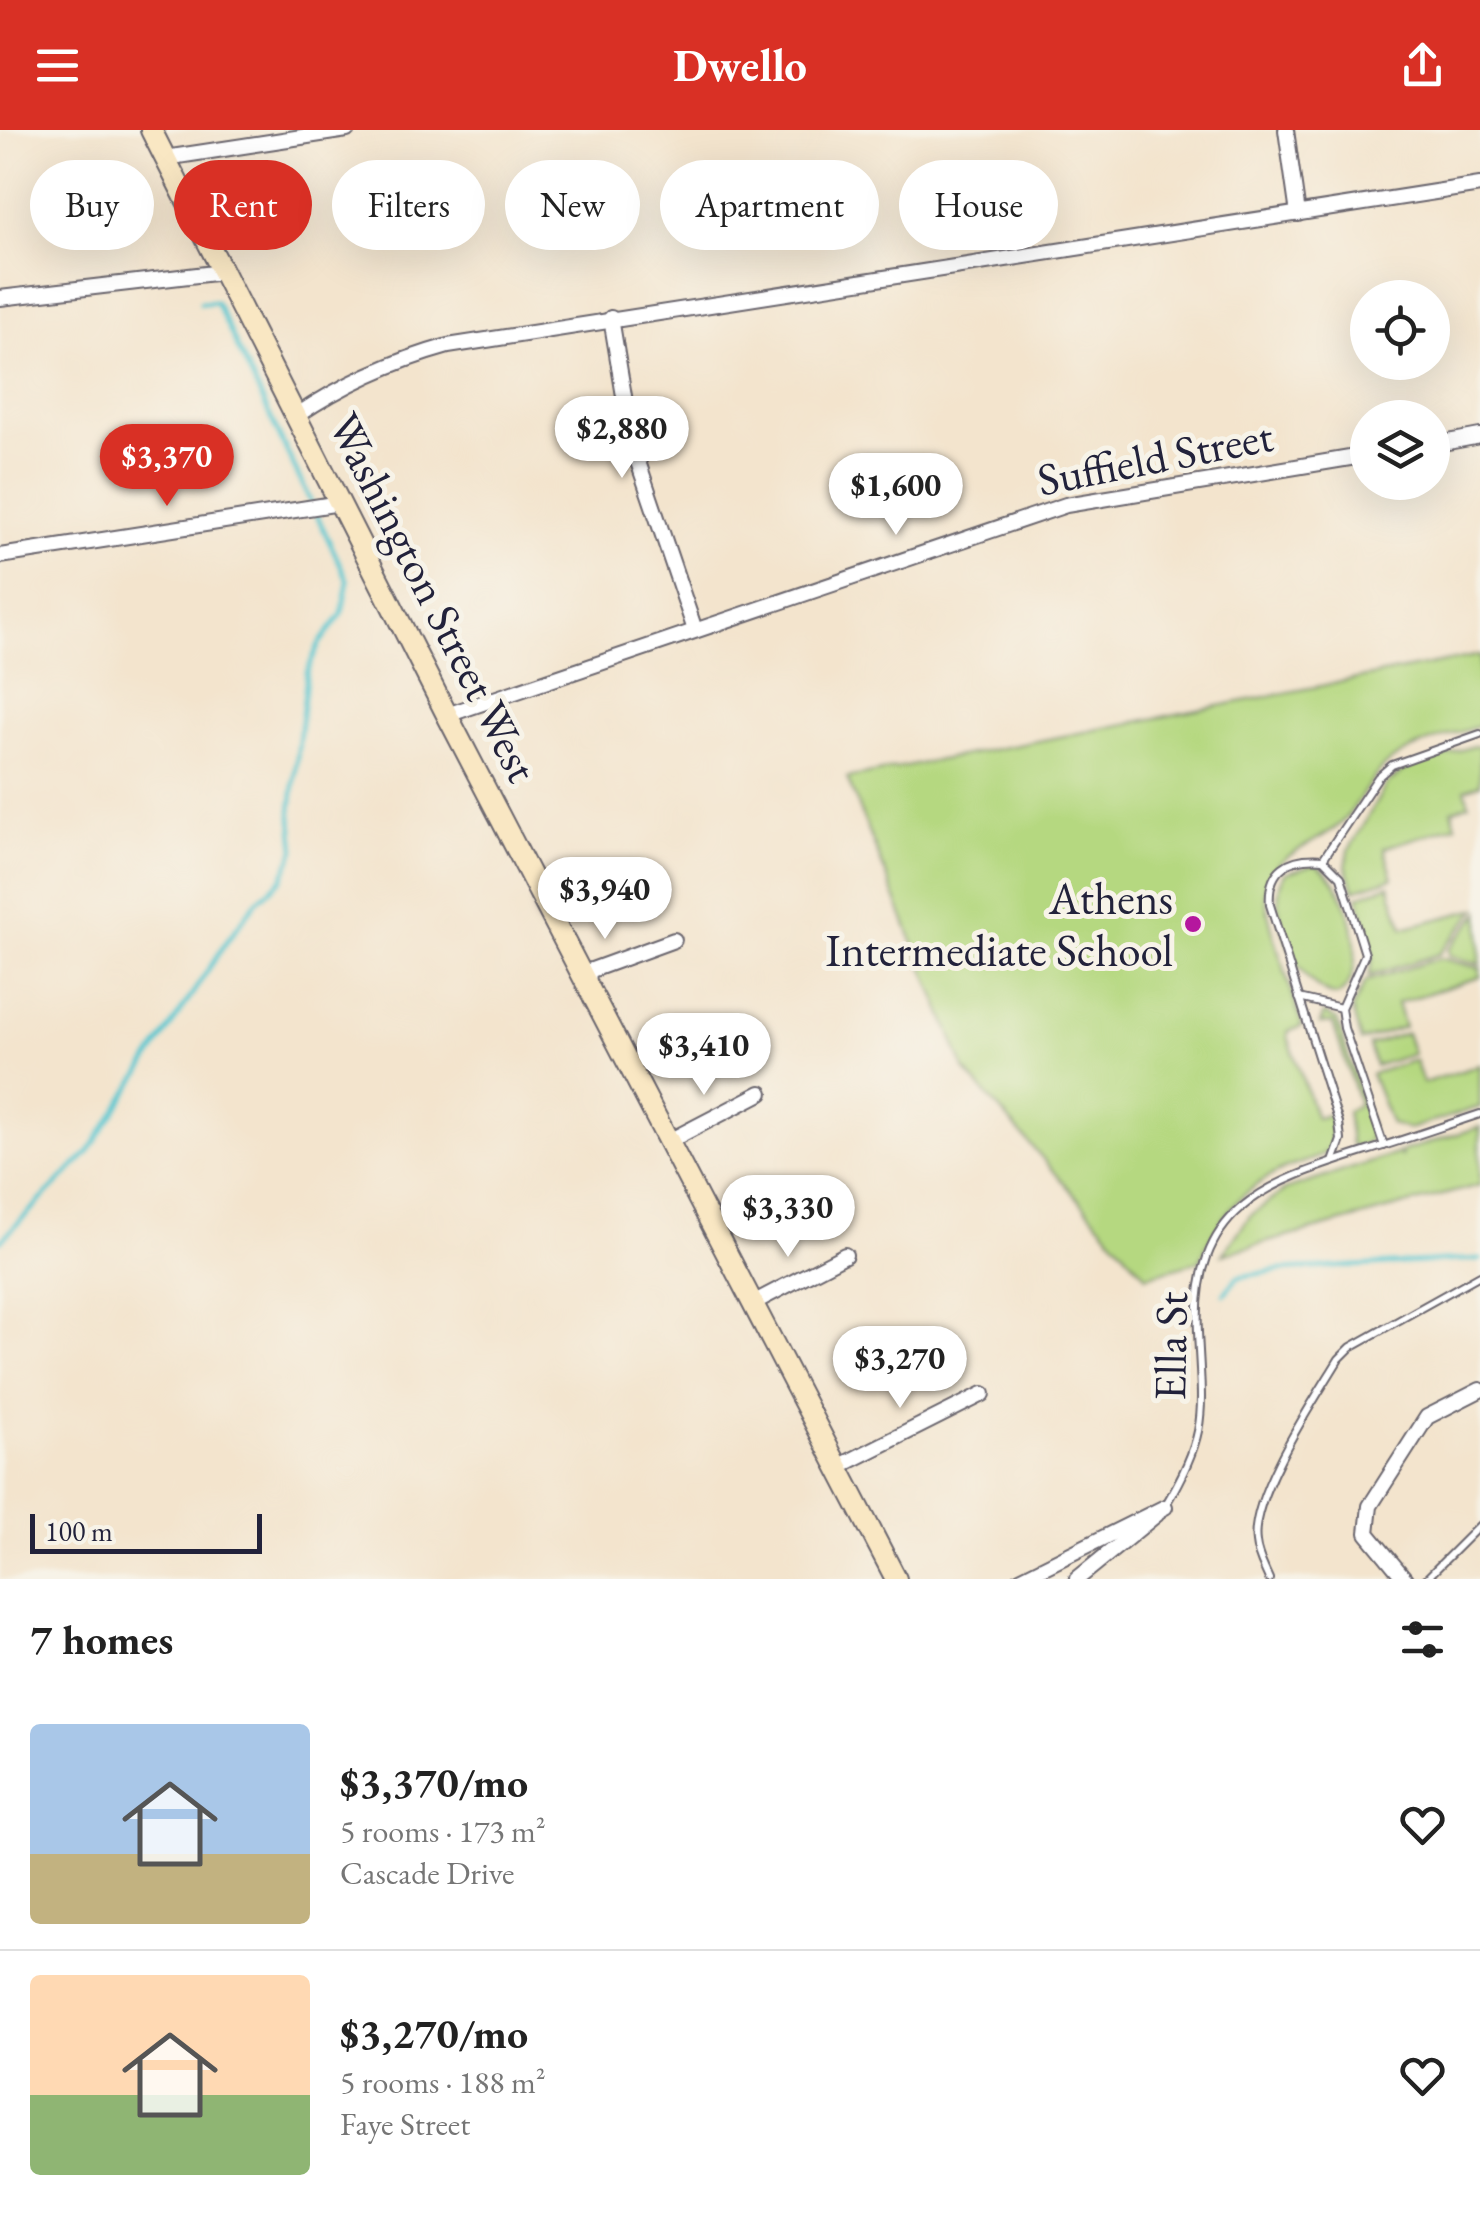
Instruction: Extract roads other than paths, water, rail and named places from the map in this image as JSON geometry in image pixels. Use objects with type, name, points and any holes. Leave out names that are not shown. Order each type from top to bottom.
[{"type":"street","name":"Washington Street West","points":[[151,130],[667,1142],[896,1579]]},
{"type":"street","points":[[165,158],[346,130]]},
{"type":"street","points":[[1286,130],[1298,214]]},
{"type":"street","points":[[296,416],[328,395],[412,356],[611,318],[1480,185]]},
{"type":"street","points":[[0,298],[94,291],[223,272]]},
{"type":"street","points":[[611,318],[632,444],[695,630]]},
{"type":"street","points":[[1450,441],[1480,436]]},
{"type":"street","name":"Suffield Street","points":[[447,714],[1066,505],[1350,457]]},
{"type":"street","points":[[0,556],[340,503]]},
{"type":"street","points":[[588,987],[589,972],[674,940]]},
{"type":"street","points":[[667,1142],[761,1094]]},
{"type":"street","points":[[751,1304],[845,1255]]},
{"type":"street","points":[[1405,1579],[1367,1534],[1370,1506],[1427,1416],[1480,1390]]},
{"type":"street","points":[[838,1466],[982,1394]]},
{"type":"street","points":[[1020,1579],[1165,1507]]},
{"type":"street","points":[[1076,1579],[1165,1507]]},
{"type":"lane","points":[[1323,859],[1378,777],[1392,766],[1480,734]]},
{"type":"lane","points":[[1334,1162],[1342,1140],[1340,1122],[1270,904],[1268,886],[1277,870],[1293,860],[1323,859],[1342,877],[1365,954],[1341,1008],[1348,1046],[1384,1146]]},
{"type":"lane","points":[[1299,998],[1341,1008]]},
{"type":"lane","name":"Ella St","points":[[1165,1507],[1200,1439],[1198,1307],[1208,1250],[1230,1217],[1258,1192],[1334,1162],[1480,1114]]},
{"type":"lane","points":[[1268,1579],[1255,1541],[1256,1526],[1278,1464],[1339,1359],[1351,1347],[1480,1275]]},
{"type":"lane","points":[[1426,1579],[1480,1525]]},
{"type":"lane","points":[[1048,1564],[1057,1579]]},
{"type":"waterway","points":[[0,1241],[88,1153],[225,944],[256,902],[282,879],[295,850],[291,810],[307,672],[319,644],[342,614],[348,581],[216,302],[201,303]]},
{"type":"waterway","points":[[1224,1294],[1238,1277],[1281,1270],[1480,1259]]},
{"type":"place","name":"Athens Intermediate School","points":[[1193,924]]}]
